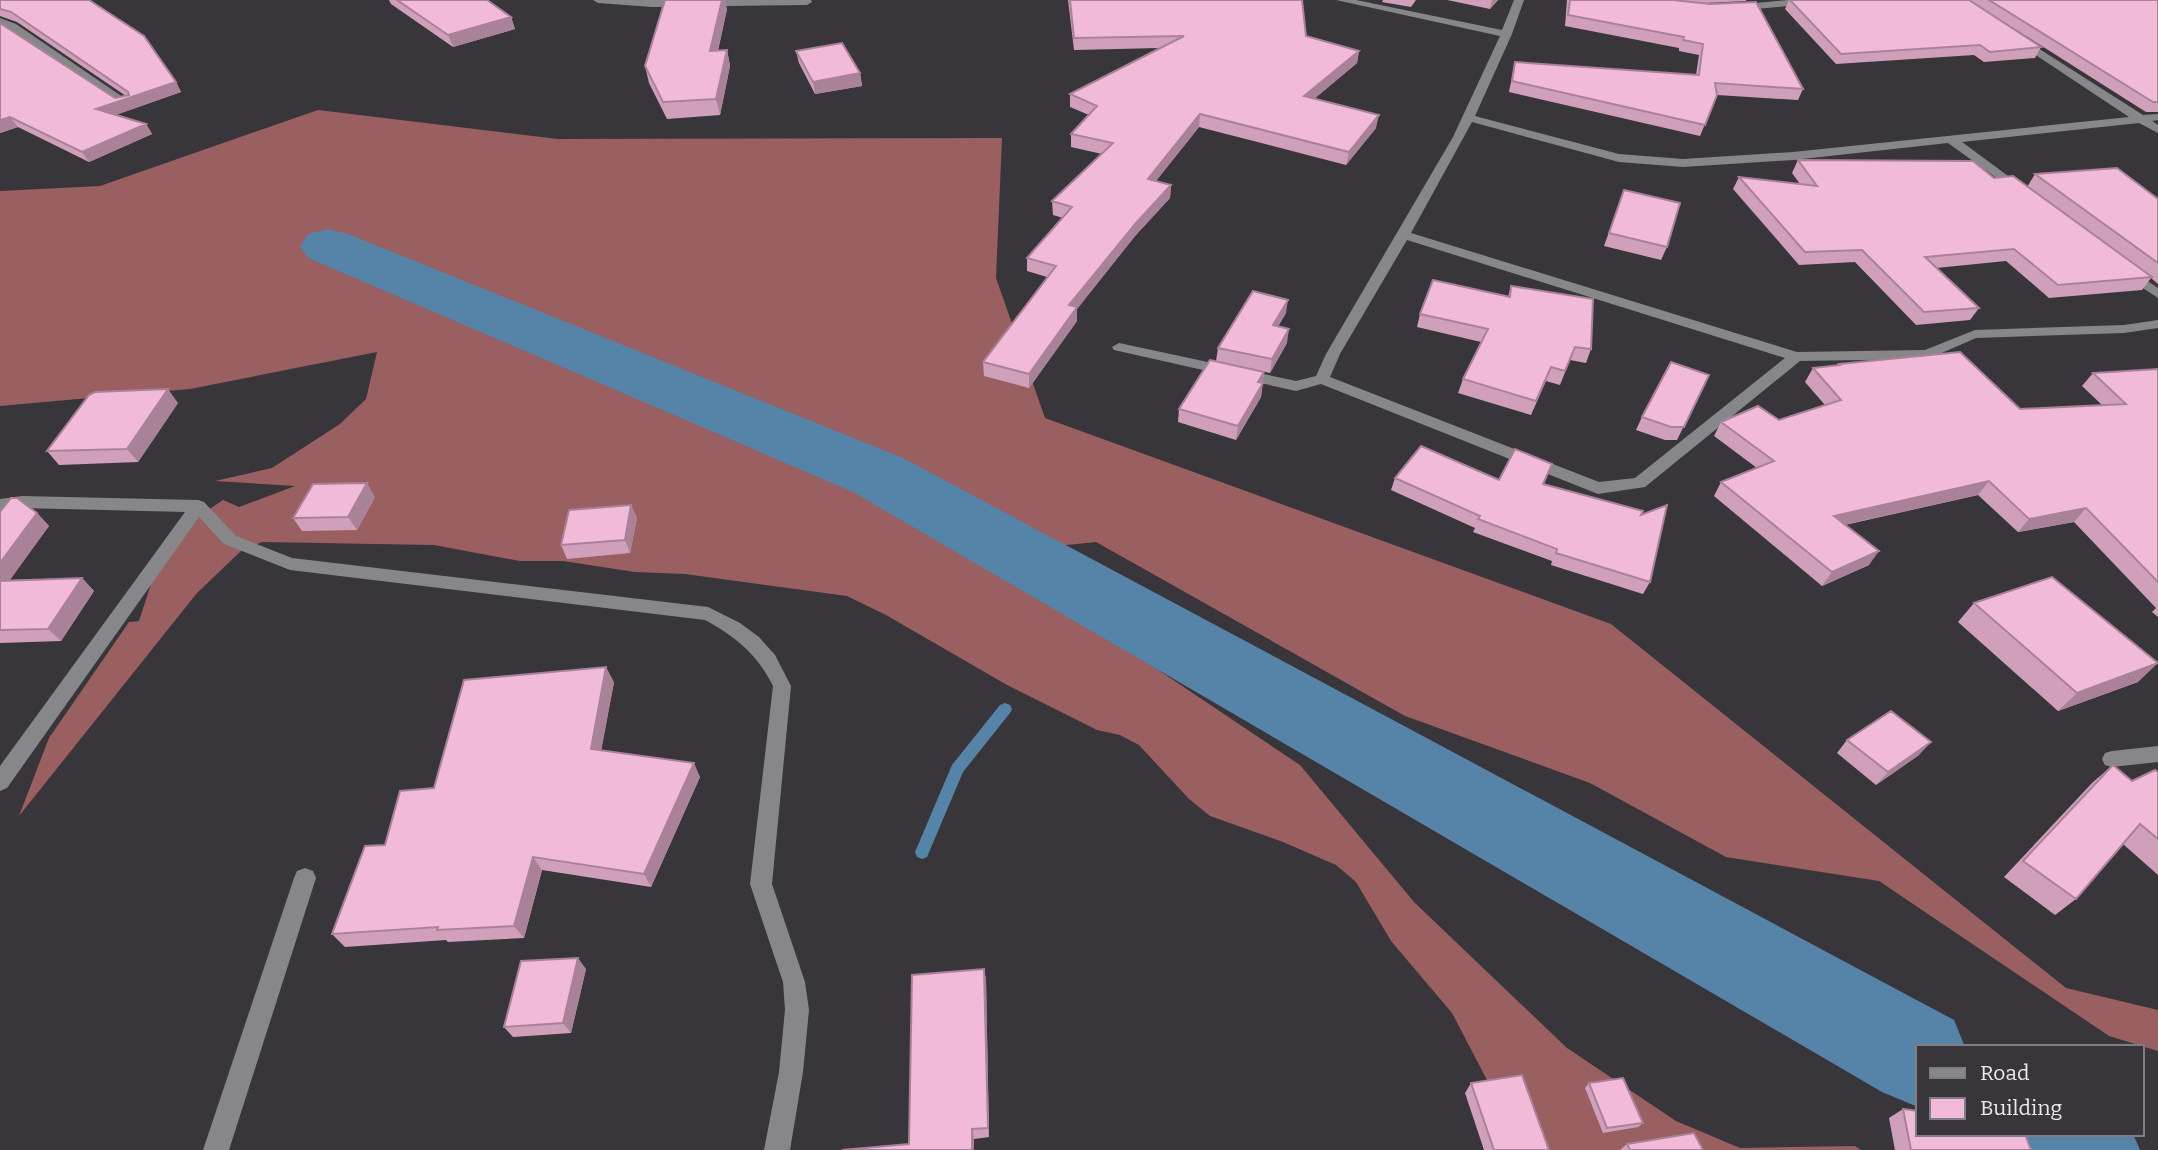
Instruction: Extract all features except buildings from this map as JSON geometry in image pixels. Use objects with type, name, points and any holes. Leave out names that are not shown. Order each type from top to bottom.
[{"type":"street","points":[[598,0],[652,4],[807,2]]},
{"type":"street","points":[[1341,0],[1507,34]]},
{"type":"street","points":[[1322,379],[1333,354],[1468,118],[1507,34],[1519,0]]},
{"type":"street","points":[[1719,9],[1819,0]]},
{"type":"street","points":[[0,21],[12,26],[127,104]]},
{"type":"street","points":[[2002,30],[2158,130]]},
{"type":"street","points":[[1468,118],[1619,158],[1671,162],[1793,156],[2158,117]]},
{"type":"street","points":[[1952,139],[2028,197]]},
{"type":"street","points":[[1402,234],[1796,357],[1928,354],[1975,334],[2124,329],[2158,324]]},
{"type":"street","points":[[2115,262],[2158,294]]},
{"type":"street","points":[[1119,347],[1296,386],[1322,379],[1598,488],[1639,483],[1796,357]]},
{"type":"street","points":[[0,505],[22,502],[198,506],[230,540],[290,564],[708,614],[741,631],[768,657],[782,686],[761,884],[794,982],[797,1010],[777,1150]]},
{"type":"street","points":[[0,782],[198,506]]},
{"type":"street","points":[[2112,759],[2158,754]]},
{"type":"street","points":[[216,1150],[305,878]]},
{"type":"shaded area","points":[[318,110],[558,139],[1002,138],[996,278],[1045,418],[1611,624],[2066,988],[2158,1010],[2158,1051],[2109,1036],[1879,881],[1726,857],[1590,783],[1405,716],[1096,542],[1057,546],[1062,574],[1136,655],[1300,765],[1414,902],[1567,1048],[1676,1121],[1740,1148],[1855,1146],[1861,1150],[1484,1150],[1498,1120],[1487,1080],[1452,1013],[1391,941],[1356,882],[1336,865],[1283,842],[1210,816],[1189,799],[1139,745],[1120,735],[1097,730],[1007,685],[886,615],[847,596],[685,574],[635,572],[563,561],[520,561],[434,545],[262,542],[242,550],[197,593],[19,816],[49,738],[129,622],[139,621],[166,538],[223,500],[239,507],[295,486],[215,481],[272,468],[340,424],[366,399],[377,352],[190,389],[0,406],[0,191],[100,186]]},
{"type":"waterway","points":[[328,246],[878,475],[1916,1055]]},
{"type":"waterway","points":[[922,852],[957,769],[1005,709]]},
{"type":"waterway","points":[[2062,1136],[2086,1150]]}]
